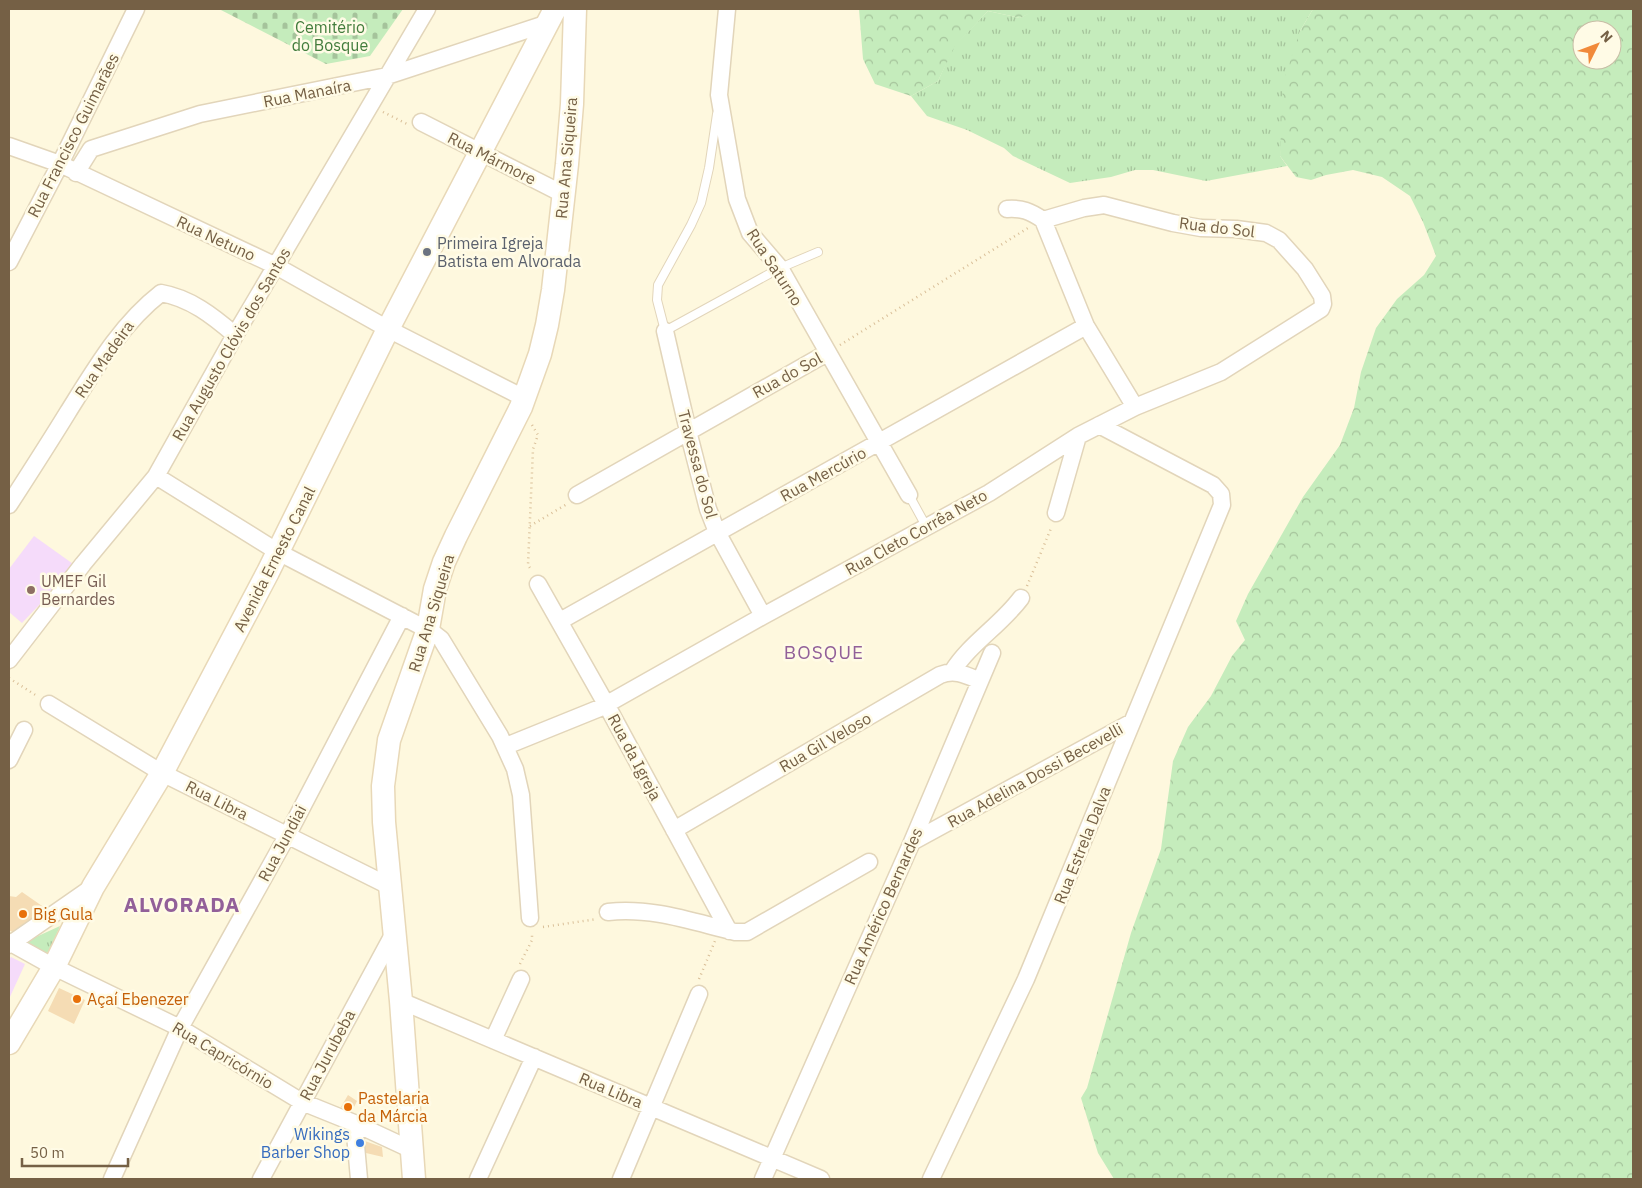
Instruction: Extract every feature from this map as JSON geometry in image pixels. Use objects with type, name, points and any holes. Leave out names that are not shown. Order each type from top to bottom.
[{"type":"street","name":"Rua Francisco Guimarães","points":[[9,262],[60,164],[136,9]]},
{"type":"street","name":"Rua Augusto Clóvis dos Santos","points":[[9,660],[156,476],[235,335],[427,9]]},
{"type":"street","name":"Avenida Ernesto Canal","points":[[9,1043],[54,967],[93,887],[162,773],[278,552],[388,329],[525,67],[574,9]]},
{"type":"street","name":"Rua Saturno","points":[[727,9],[719,95],[737,199],[750,233],[780,268],[909,495]]},
{"type":"street","name":"Rua Manaíra","points":[[76,173],[91,149],[200,114],[387,76],[558,30]]},
{"type":"street","name":"Rua Ana Siqueira","points":[[414,1179],[401,1001],[384,822],[383,786],[389,740],[428,629],[435,589],[450,549],[509,433],[524,398],[540,354],[547,325],[553,290],[570,134],[573,63],[558,30]]},
{"type":"street","name":"Rua Mármore","points":[[414,123],[481,152],[563,194]]},
{"type":"street","name":"Rua Netuno","points":[[9,146],[60,164],[276,266],[388,329],[524,398]]},
{"type":"street","name":"Rua do Sol","points":[[1042,220],[1104,204],[1173,223],[1201,228],[1236,229],[1266,233],[1279,240],[1305,269],[1322,296],[1324,304],[1321,309]]},
{"type":"street","points":[[1007,209],[1030,211],[1042,220],[1086,326],[1135,407]]},
{"type":"street","name":"Rua Madeira","points":[[9,505],[87,382],[118,338],[144,306],[161,292],[174,295],[212,316],[235,335]]},
{"type":"street","name":"Rua Cleto Corrêa Neto","points":[[506,746],[606,704],[989,493],[1078,436],[1135,407],[1221,372],[1321,309]]},
{"type":"street","name":"Rua Mercúrio","points":[[560,621],[1086,326]]},
{"type":"street","name":"Travessa do Sol","points":[[665,331],[708,509],[718,532],[763,616]]},
{"type":"street","name":"Rua do Sol","points":[[576,495],[827,353]]},
{"type":"street","name":"Rua Estrela Dalva","points":[[931,1179],[1026,979],[1222,505],[1221,494],[1213,485],[1100,425]]},
{"type":"street","points":[[1056,513],[1078,436]]},
{"type":"street","points":[[156,476],[278,552],[428,629],[436,634],[446,645],[506,746],[515,768],[521,795],[534,924]]},
{"type":"street","name":"Rua da Igreja","points":[[538,584],[606,704],[729,931]]},
{"type":"street","points":[[980,681],[952,672],[963,656],[1004,618],[1021,598]]},
{"type":"street","name":"Rua Jundiai","points":[[112,1179],[180,1028],[286,836],[402,616]]},
{"type":"street","name":"Rua Américo Bernardes","points":[[763,1179],[912,842],[992,653]]},
{"type":"street","name":"Rua Gil Veloso","points":[[674,830],[934,678],[952,672]]},
{"type":"street","name":"Rua Libra","points":[[49,704],[162,773],[391,887]]},
{"type":"street","name":"Rua Adelina Dossi Becevelli","points":[[912,842],[1132,722]]},
{"type":"street","points":[[9,760],[24,730]]},
{"type":"street","points":[[608,912],[624,910],[656,913],[742,933],[752,931],[869,862]]},
{"type":"street","points":[[10,943],[93,887]]},
{"type":"street","name":"Rua Jurubeba","points":[[261,1179],[395,931]]},
{"type":"street","name":"Rua Capricórnio","points":[[10,943],[54,967],[180,1028],[302,1102],[354,1123],[412,1150]]},
{"type":"street","points":[[493,1040],[520,973]]},
{"type":"street","points":[[621,1179],[699,994]]},
{"type":"street","name":"Rua Libra","points":[[401,1001],[821,1179]]},
{"type":"street","points":[[478,1179],[534,1057]]},
{"type":"street","points":[[354,1123],[358,1179]]},
{"type":"lane","name":"Travessa do Sol","points":[[665,331],[657,300],[658,285],[691,225],[700,203],[709,168],[719,95]]},
{"type":"lane","points":[[665,331],[780,268],[818,252]]},
{"type":"lane","name":"Rua Saturno","points":[[909,495],[926,526]]},
{"type":"path","points":[[377,108],[414,123]]},
{"type":"path","name":"Rua do Sol","points":[[827,353],[1042,220]]},
{"type":"path","points":[[528,565],[533,449]]},
{"type":"path","points":[[530,526],[570,502],[576,495]]},
{"type":"path","points":[[1021,598],[1042,553],[1056,513]]},
{"type":"path","points":[[9,678],[49,704]]},
{"type":"path","points":[[520,973],[532,940],[534,924],[599,919],[608,912]]},
{"type":"shaded area","name":"UMEF Gil Bernardes","points":[[34,536],[76,566],[22,623],[9,612],[9,569]]},
{"type":"shaded area","points":[[11,957],[25,964],[9,999],[9,959]]},
{"type":"green space","name":"Cemitério do Bosque","points":[[219,9],[403,9],[370,56],[326,64]]},
{"type":"green space","points":[[859,9],[1037,10],[1020,18],[988,11],[955,46],[938,81],[911,96],[875,84],[863,59]]},
{"type":"green space","points":[[1037,9],[1313,9],[1300,31],[1280,156],[1287,166],[1206,181],[1153,170],[1135,170],[1111,177],[1070,183],[1013,156],[1004,148],[967,130],[927,116],[911,96],[938,81],[954,46],[988,11],[1020,18]]},
{"type":"green space","points":[[1313,9],[1633,9],[1633,1179],[1114,1179],[1098,1153],[1081,1098],[1087,1088],[1131,933],[1161,849],[1173,761],[1188,727],[1211,696],[1232,656],[1245,640],[1236,621],[1248,594],[1303,497],[1340,445],[1354,408],[1361,372],[1376,328],[1397,299],[1424,275],[1436,256],[1423,222],[1410,196],[1382,177],[1353,170],[1311,180],[1296,177],[1280,156],[1283,83],[1300,31]]},
{"type":"green space","points":[[60,926],[48,955],[25,942]]},
{"type":"building","name":"Big Gula","points":[[22,892],[45,908],[14,933],[9,930],[9,896],[16,897]]},
{"type":"building","points":[[59,988],[85,1000],[74,1024],[48,1011]]},
{"type":"building","points":[[348,1095],[357,1101],[351,1113],[341,1107]]},
{"type":"building","points":[[359,1139],[382,1147],[383,1157],[366,1153],[366,1159],[358,1158]]},
{"type":"place","name":"Primeira Igreja Batista em Alvorada","points":[[427,252]]},
{"type":"place","name":"UMEF Gil Bernardes","points":[[31,590]]},
{"type":"place","name":"Big Gula","points":[[23,914]]},
{"type":"place","name":"Açaí Ebenezer","points":[[77,999]]},
{"type":"place","name":"Pastelaria da Márcia","points":[[348,1107]]},
{"type":"place","name":"Wikings Barber Shop","points":[[360,1143]]},
{"type":"district","name":"BOSQUE","points":[[824,652]]},
{"type":"district","name":"ALVORADA","points":[[182,905]]}]
